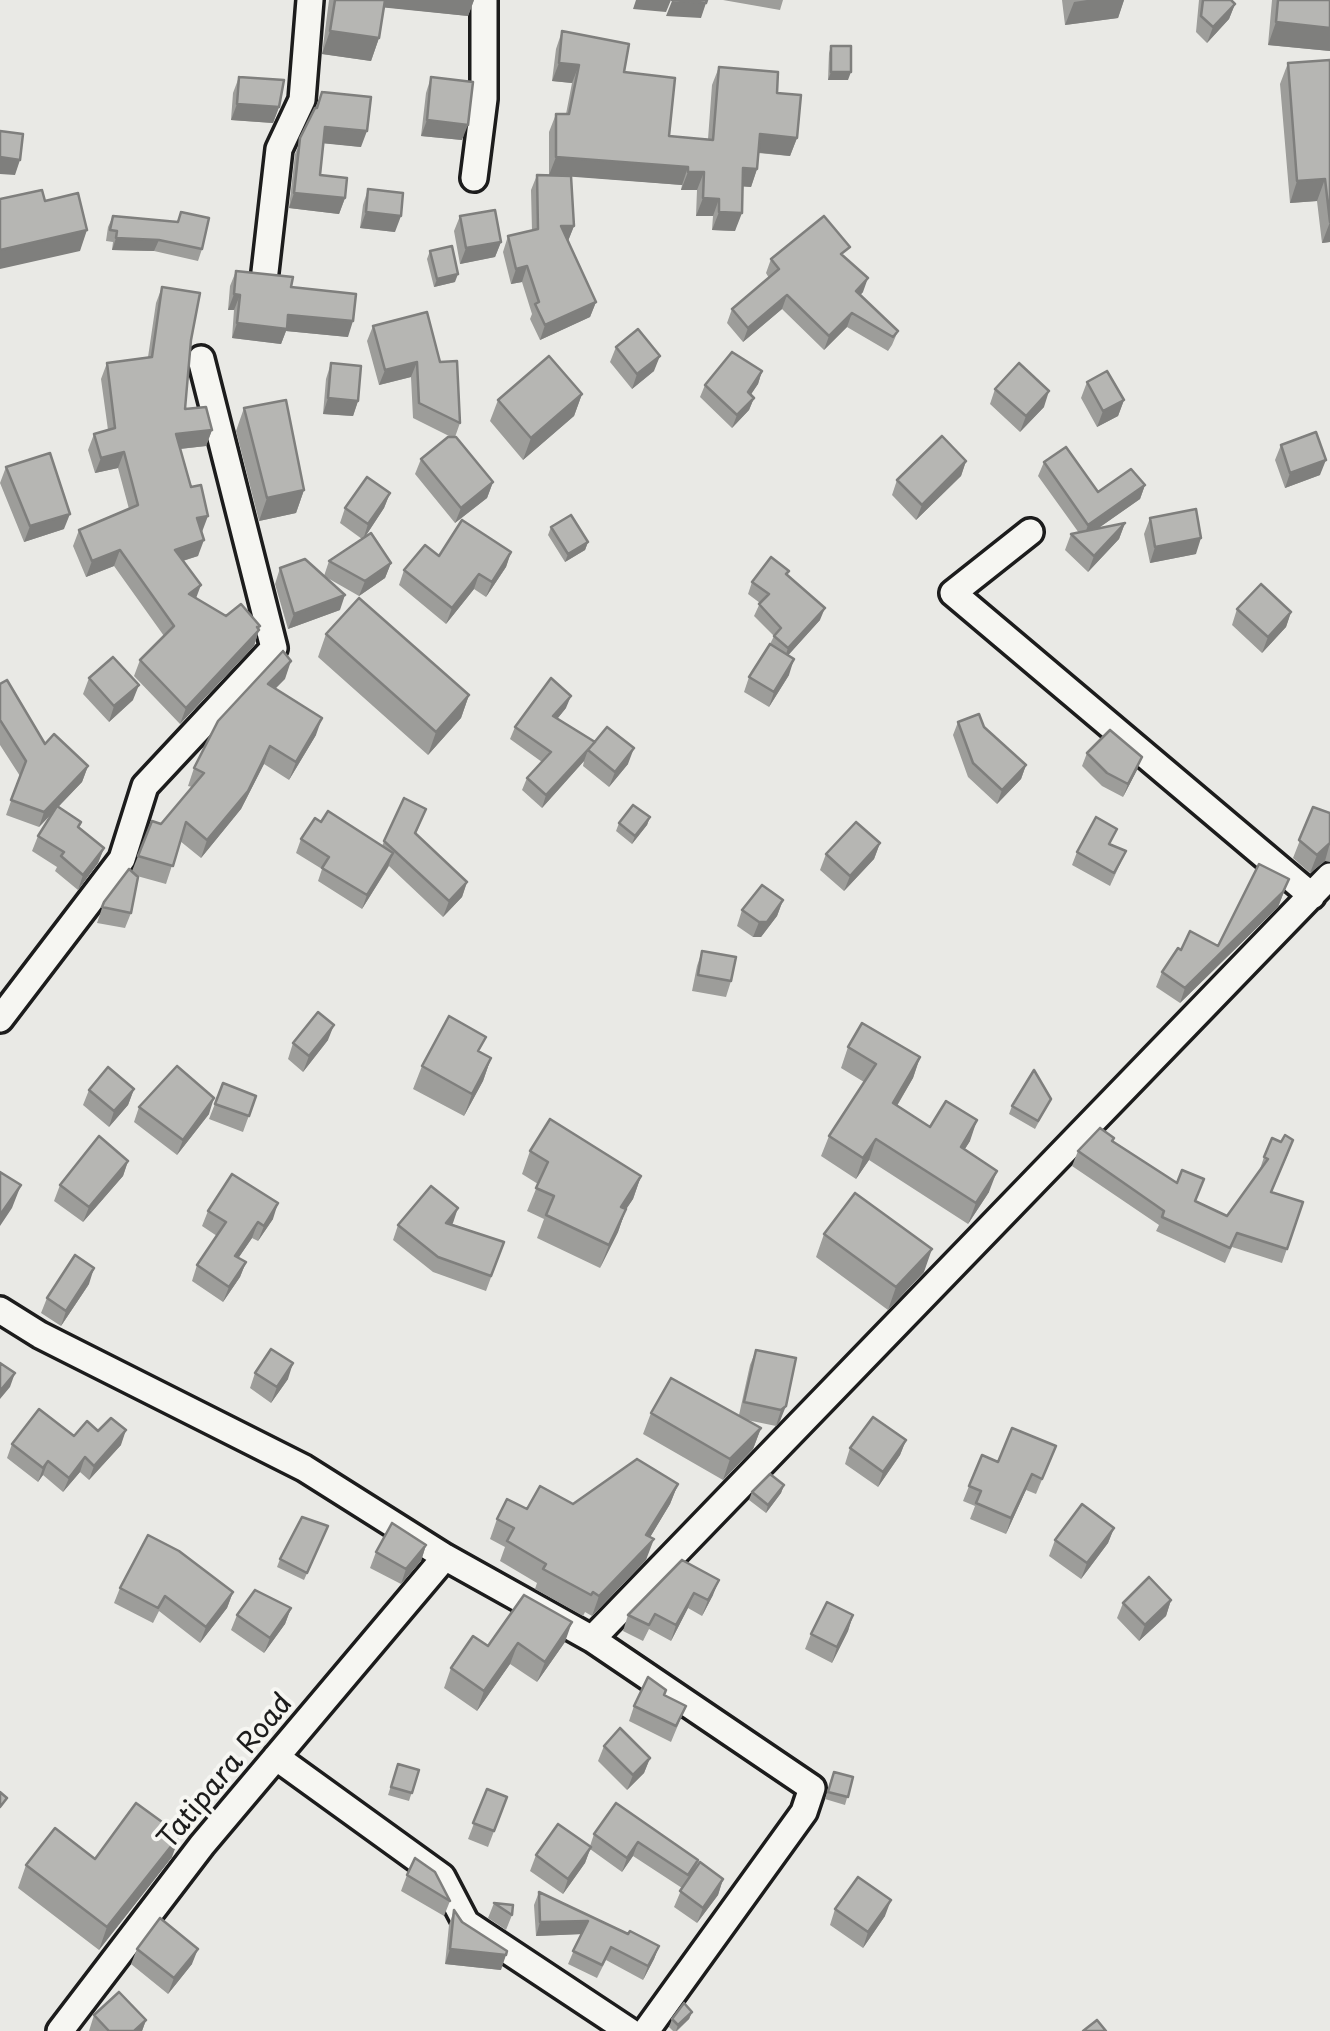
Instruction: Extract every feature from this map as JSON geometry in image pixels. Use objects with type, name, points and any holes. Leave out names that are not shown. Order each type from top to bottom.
[{"type":"street","points":[[265,272],[278,149],[302,100],[310,0]]},
{"type":"street","points":[[474,178],[484,98],[484,0]]},
{"type":"street","points":[[0,1019],[122,859],[145,786],[274,648],[201,359]]},
{"type":"street","points":[[592,1639],[1321,886],[954,593],[1030,532]]},
{"type":"street","points":[[0,1310],[40,1335],[304,1468],[445,1557],[592,1639],[812,1788],[804,1812],[646,2031]]},
{"type":"street","name":"Tatipara Road","points":[[60,2031],[202,1845],[445,1557]]},
{"type":"street","points":[[276,1758],[442,1877],[466,1922],[629,2031]]},
{"type":"building","points":[[335,0],[385,0],[379,38],[330,31]]},
{"type":"building","points":[[1203,0],[1231,0],[1235,4],[1213,27],[1201,16]]},
{"type":"building","points":[[1278,0],[1330,0],[1330,28],[1276,22]]},
{"type":"building","points":[[562,31],[629,44],[624,72],[675,78],[669,136],[713,140],[719,67],[778,72],[777,93],[801,95],[797,138],[760,134],[757,169],[743,168],[742,213],[719,212],[719,199],[703,198],[704,172],[688,172],[688,167],[556,157],[556,114],[569,114],[579,65],[559,63]]},
{"type":"building","points":[[831,46],[851,46],[851,72],[831,72]]},
{"type":"building","points":[[1330,60],[1330,222],[1325,179],[1297,181],[1288,63]]},
{"type":"building","points":[[239,77],[284,80],[279,107],[237,104]]},
{"type":"building","points":[[431,77],[473,82],[468,125],[427,120]]},
{"type":"building","points":[[322,92],[371,97],[367,131],[325,127],[320,175],[347,178],[345,198],[294,193],[300,138]]},
{"type":"building","points":[[0,131],[23,134],[20,160],[0,157]]},
{"type":"building","points":[[537,175],[571,176],[574,226],[561,226],[596,302],[545,325],[535,304],[539,302],[527,266],[516,269],[508,236],[538,229]]},
{"type":"building","points":[[368,189],[403,193],[401,216],[366,212]]},
{"type":"building","points":[[42,190],[45,201],[78,193],[87,230],[0,250],[0,199]]},
{"type":"building","points":[[495,210],[501,242],[466,248],[460,216]]},
{"type":"building","points":[[181,212],[209,218],[202,249],[159,240],[116,238],[117,231],[110,230],[113,216],[178,222]]},
{"type":"building","points":[[824,216],[850,247],[841,254],[868,278],[856,291],[898,331],[893,337],[852,313],[829,336],[787,295],[748,328],[732,309],[779,269],[771,259]]},
{"type":"building","points":[[452,246],[458,274],[437,279],[430,251]]},
{"type":"building","points":[[236,271],[293,277],[291,287],[356,294],[353,321],[288,315],[287,329],[237,323],[240,295],[234,294]]},
{"type":"building","points":[[162,287],[200,293],[185,409],[206,407],[212,430],[176,434],[191,487],[201,485],[208,516],[197,518],[204,540],[175,550],[201,585],[189,594],[226,616],[241,604],[260,626],[186,708],[140,660],[174,626],[120,550],[92,561],[79,530],[138,505],[124,452],[101,458],[94,434],[115,428],[107,363],[152,357]]},
{"type":"building","points":[[427,312],[440,362],[457,361],[460,423],[419,403],[417,362],[385,370],[373,326]]},
{"type":"building","points":[[638,329],[660,356],[637,374],[616,347]]},
{"type":"building","points":[[732,352],[762,371],[748,392],[754,398],[737,415],[705,385]]},
{"type":"building","points":[[549,356],[582,394],[531,438],[498,400]]},
{"type":"building","points":[[331,363],[361,366],[358,401],[328,398]]},
{"type":"building","points":[[1019,363],[1049,391],[1026,416],[995,389]]},
{"type":"building","points":[[1107,371],[1124,400],[1103,411],[1087,382]]},
{"type":"building","points":[[286,400],[304,490],[267,498],[244,408]]},
{"type":"building","points":[[1316,432],[1326,460],[1290,473],[1281,445]]},
{"type":"building","points":[[942,436],[966,461],[922,505],[897,480]]},
{"type":"building","points":[[448,437],[456,437],[493,482],[461,508],[421,459]]},
{"type":"building","points":[[1066,447],[1098,492],[1131,469],[1145,485],[1088,525],[1044,462]]},
{"type":"building","points":[[50,453],[70,514],[30,526],[6,467]]},
{"type":"building","points":[[367,477],[390,493],[368,524],[345,508]]},
{"type":"building","points":[[1196,509],[1201,538],[1155,547],[1150,518]]},
{"type":"building","points":[[571,515],[588,542],[568,554],[551,527]]},
{"type":"building","points":[[462,520],[511,552],[492,582],[479,574],[452,608],[404,570],[425,545],[439,556]]},
{"type":"building","points":[[1125,523],[1094,556],[1071,534]]},
{"type":"building","points":[[371,533],[391,563],[365,581],[329,561]]},
{"type":"building","points":[[771,557],[825,608],[788,648],[774,636],[781,628],[759,604],[769,594],[752,582]]},
{"type":"building","points":[[305,559],[345,595],[294,614],[280,568]]},
{"type":"building","points":[[1261,584],[1291,612],[1268,637],[1237,609]]},
{"type":"building","points":[[359,598],[469,695],[436,732],[326,634]]},
{"type":"building","points":[[770,644],[794,659],[774,692],[749,677]]},
{"type":"building","points":[[283,651],[291,661],[268,684],[322,718],[296,762],[270,746],[248,791],[207,840],[186,822],[173,866],[138,856],[152,821],[161,824],[204,773],[194,768],[218,721]]},
{"type":"building","points":[[113,657],[139,685],[114,706],[89,678]]},
{"type":"building","points":[[551,678],[571,696],[553,716],[595,742],[546,795],[527,778],[551,752],[515,727]]},
{"type":"building","points":[[7,680],[45,744],[54,734],[88,766],[44,812],[11,800],[26,761],[0,720],[0,684]]},
{"type":"building","points":[[979,714],[984,727],[1026,765],[1002,790],[973,763],[958,722]]},
{"type":"building","points":[[607,727],[634,748],[615,772],[588,750]]},
{"type":"building","points":[[1110,730],[1142,757],[1128,784],[1107,773],[1087,753]]},
{"type":"building","points":[[404,798],[426,809],[415,833],[467,882],[449,901],[384,841]]},
{"type":"building","points":[[633,805],[650,817],[635,836],[619,823]]},
{"type":"building","points":[[57,806],[81,822],[78,827],[104,848],[83,875],[61,856],[64,852],[38,836]]},
{"type":"building","points":[[1313,807],[1330,813],[1330,843],[1317,855],[1299,840]]},
{"type":"building","points":[[328,811],[393,853],[367,895],[322,868],[329,857],[301,839],[315,818],[321,822]]},
{"type":"building","points":[[1096,817],[1117,829],[1109,844],[1126,851],[1114,873],[1077,852]]},
{"type":"building","points":[[856,822],[880,843],[850,876],[826,854]]},
{"type":"building","points":[[1259,864],[1289,879],[1283,892],[1185,988],[1162,972],[1178,948],[1181,950],[1190,931],[1218,946]]},
{"type":"building","points":[[129,869],[138,877],[131,913],[102,907],[104,902]]},
{"type":"building","points":[[762,885],[783,900],[767,922],[759,922],[742,910]]},
{"type":"building","points":[[702,951],[736,957],[731,981],[698,975]]},
{"type":"building","points":[[318,1012],[334,1025],[309,1056],[293,1043]]},
{"type":"building","points":[[449,1016],[486,1037],[478,1051],[491,1058],[472,1094],[422,1066]]},
{"type":"building","points":[[862,1023],[920,1057],[893,1103],[930,1127],[946,1101],[977,1120],[961,1147],[997,1171],[976,1203],[876,1139],[863,1158],[829,1136],[876,1064],[848,1047]]},
{"type":"building","points":[[177,1066],[214,1098],[183,1140],[139,1107]]},
{"type":"building","points":[[108,1067],[134,1089],[114,1111],[89,1090]]},
{"type":"building","points":[[1034,1070],[1051,1099],[1038,1121],[1012,1106]]},
{"type":"building","points":[[223,1083],[256,1096],[249,1116],[215,1104]]},
{"type":"building","points":[[550,1119],[641,1176],[621,1207],[626,1209],[609,1245],[546,1215],[554,1196],[536,1188],[548,1162],[530,1151]]},
{"type":"building","points":[[1100,1128],[1114,1138],[1112,1141],[1177,1183],[1182,1170],[1204,1179],[1195,1201],[1227,1216],[1268,1159],[1264,1157],[1272,1138],[1281,1142],[1285,1135],[1293,1140],[1271,1192],[1303,1202],[1287,1249],[1237,1233],[1230,1248],[1162,1217],[1164,1211],[1078,1151]]},
{"type":"building","points":[[99,1136],[128,1161],[89,1207],[60,1185]]},
{"type":"building","points":[[0,1172],[21,1185],[0,1215]]},
{"type":"building","points":[[232,1174],[278,1203],[264,1226],[258,1222],[235,1256],[246,1262],[229,1287],[197,1265],[226,1222],[208,1211]]},
{"type":"building","points":[[431,1186],[458,1208],[446,1223],[504,1242],[491,1276],[438,1257],[398,1225]]},
{"type":"building","points":[[855,1193],[932,1249],[896,1287],[824,1234]]},
{"type":"building","points":[[75,1255],[94,1268],[66,1311],[47,1298]]},
{"type":"building","points":[[271,1349],[293,1363],[277,1387],[255,1373]]},
{"type":"building","points":[[756,1350],[796,1358],[786,1406],[781,1410],[744,1402]]},
{"type":"building","points":[[0,1363],[15,1373],[0,1391]]},
{"type":"building","points":[[671,1378],[761,1428],[730,1459],[651,1413]]},
{"type":"building","points":[[39,1409],[74,1436],[87,1421],[98,1431],[111,1418],[126,1430],[94,1466],[85,1457],[69,1478],[48,1461],[43,1468],[12,1444]]},
{"type":"building","points":[[873,1417],[906,1440],[883,1472],[850,1448]]},
{"type":"building","points":[[1012,1428],[1056,1446],[1042,1479],[1032,1474],[1011,1518],[976,1503],[981,1491],[969,1486],[982,1455],[998,1462]]},
{"type":"building","points":[[637,1459],[678,1484],[646,1535],[654,1539],[599,1596],[543,1569],[546,1564],[507,1541],[514,1528],[497,1519],[507,1499],[527,1509],[540,1486],[573,1504]]},
{"type":"building","points":[[770,1474],[784,1485],[768,1505],[752,1492]]},
{"type":"building","points":[[1082,1504],[1114,1528],[1087,1563],[1055,1540]]},
{"type":"building","points":[[302,1517],[328,1526],[307,1573],[280,1559]]},
{"type":"building","points":[[392,1523],[426,1545],[406,1569],[376,1552]]},
{"type":"building","points":[[148,1535],[179,1551],[233,1592],[206,1627],[165,1596],[158,1608],[120,1588]]},
{"type":"building","points":[[682,1560],[719,1580],[708,1600],[694,1593],[676,1625],[655,1614],[649,1625],[628,1615]]},
{"type":"building","points":[[1149,1577],[1171,1600],[1145,1625],[1123,1603]]},
{"type":"building","points":[[255,1590],[291,1608],[270,1638],[237,1615]]},
{"type":"building","points":[[524,1595],[572,1622],[545,1662],[518,1643],[484,1691],[451,1668],[473,1636],[488,1646]]},
{"type":"building","points":[[827,1602],[853,1615],[837,1647],[811,1634]]},
{"type":"building","points":[[648,1677],[666,1690],[664,1695],[686,1706],[676,1726],[634,1706]]},
{"type":"building","points":[[620,1728],[650,1758],[633,1775],[604,1746]]},
{"type":"building","points":[[398,1764],[419,1770],[412,1793],[391,1787]]},
{"type":"building","points":[[834,1772],[853,1777],[848,1797],[828,1792]]},
{"type":"building","points":[[487,1789],[507,1797],[494,1831],[473,1823]]},
{"type":"building","points":[[136,1803],[180,1835],[107,1927],[26,1865],[55,1828],[95,1859]]},
{"type":"building","points":[[616,1803],[698,1860],[688,1875],[638,1842],[627,1858],[594,1834]]},
{"type":"building","points":[[558,1824],[591,1847],[568,1879],[536,1855]]},
{"type":"building","points":[[415,1858],[435,1872],[450,1901],[407,1875]]},
{"type":"building","points":[[700,1862],[723,1879],[703,1908],[680,1891]]},
{"type":"building","points":[[858,1877],[891,1900],[868,1932],[835,1909]]},
{"type":"building","points":[[539,1892],[659,1946],[648,1966],[611,1947],[602,1965],[573,1951],[588,1921],[540,1922]]},
{"type":"building","points":[[494,1903],[513,1905],[512,1915]]},
{"type":"building","points":[[454,1910],[462,1922],[507,1951],[506,1955],[450,1949]]},
{"type":"building","points":[[160,1918],[198,1949],[174,1978],[137,1949]]},
{"type":"building","points":[[119,1992],[146,2020],[134,2031],[109,2031],[94,2015]]},
{"type":"building","points":[[684,2003],[692,2012],[678,2025],[672,2019]]},
{"type":"building","points":[[1097,2020],[1106,2031],[1083,2031]]}]
